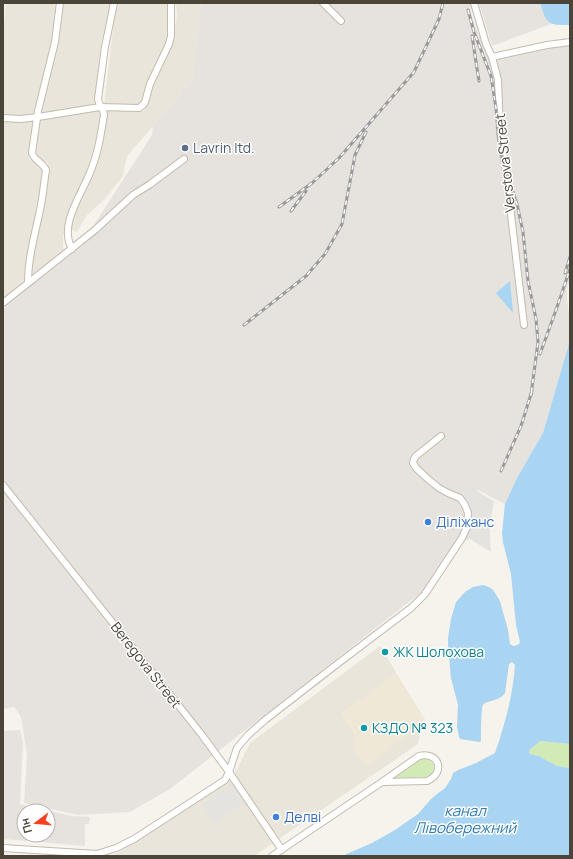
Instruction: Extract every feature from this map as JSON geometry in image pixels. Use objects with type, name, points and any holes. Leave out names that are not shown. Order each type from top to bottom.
[{"type":"street","points":[[28,283],[32,245],[46,170],[33,155],[38,117],[55,42],[60,3]]},
{"type":"street","points":[[72,249],[69,245],[68,231],[70,219],[96,156],[104,115],[104,111],[100,107],[98,99],[105,47],[114,3]]},
{"type":"street","points":[[3,118],[20,119],[38,117],[100,107],[141,107],[145,102],[150,84],[169,44],[171,36],[171,3]]},
{"type":"street","points":[[323,3],[341,21]]},
{"type":"street","name":"Verstova Street","points":[[474,3],[498,80],[500,132],[524,325]]},
{"type":"street","points":[[492,57],[547,45],[570,42]]},
{"type":"street","points":[[3,303],[95,230],[133,195],[184,159]]},
{"type":"street","points":[[3,848],[97,854],[116,848],[134,839],[225,780],[237,748],[248,735],[265,720],[411,608],[425,594],[454,551],[467,527],[468,513],[460,498],[439,488],[416,468],[413,463],[416,456],[441,436]]},
{"type":"street","name":"Beregova Street","points":[[3,485],[197,729],[229,772],[282,850]]},
{"type":"street","points":[[272,856],[419,756],[423,754],[432,756],[437,762],[437,774],[427,782],[382,782]]},
{"type":"shaded area","points":[[6,3],[57,3],[52,43],[36,115],[19,117],[3,116],[3,38]]},
{"type":"shaded area","points":[[63,3],[111,3],[101,45],[94,106],[41,115],[40,111],[57,42]]},
{"type":"shaded area","points":[[116,3],[168,3],[169,34],[144,94],[142,104],[140,105],[104,106]]},
{"type":"shaded area","points":[[176,3],[201,3],[193,79],[127,156],[123,176],[104,200],[86,216],[77,232],[70,229],[75,208],[98,155],[107,111],[144,111],[152,84],[160,72],[172,44],[177,15]]},
{"type":"shaded area","points":[[201,3],[470,3],[472,18],[487,55],[496,59],[546,48],[570,45],[570,279],[567,289],[567,299],[570,320],[570,340],[543,433],[517,478],[505,504],[478,490],[456,543],[423,591],[170,789],[130,812],[78,815],[56,810],[56,803],[24,803],[27,755],[21,717],[14,707],[3,709],[3,309],[83,242],[152,135],[153,126],[193,79]]},
{"type":"shaded area","points":[[479,3],[540,3],[547,21],[551,24],[492,46]]},
{"type":"shaded area","points":[[100,109],[102,115],[95,155],[83,185],[74,196],[63,236],[63,247],[65,251],[35,273],[30,274],[42,208],[48,163],[41,161],[34,153],[39,119]]},
{"type":"shaded area","points":[[35,119],[33,138],[29,148],[31,149],[29,159],[35,161],[44,170],[44,174],[26,278],[3,299],[3,120]]},
{"type":"shaded area","points":[[470,487],[494,501],[490,524],[491,552],[470,539],[464,540],[472,517],[463,494]]},
{"type":"shaded area","points":[[380,646],[423,717],[418,744],[254,856],[112,856],[227,782],[237,769],[250,743]]},
{"type":"shaded area","points":[[396,674],[426,721],[367,765],[364,764],[353,748],[354,734],[341,713]]},
{"type":"shaded area","points":[[20,730],[23,743],[20,803],[16,803],[16,840],[3,839],[3,731]]},
{"type":"shaded area","points":[[233,784],[245,803],[214,823],[202,804]]},
{"type":"shaded area","points":[[56,812],[72,816],[90,817],[89,824],[85,824],[85,846],[50,843],[56,843]]},
{"type":"green space","points":[[540,741],[570,744],[570,768],[557,766],[539,756],[530,754],[529,751],[531,748]]},
{"type":"green space","points":[[418,759],[427,759],[434,765],[432,774],[429,777],[389,778]]},
{"type":"water","points":[[540,3],[570,3],[570,25],[557,25],[549,22],[544,16]]},
{"type":"water","points":[[510,281],[513,313],[496,293]]},
{"type":"water","name":"канал Лівобережний","points":[[570,340],[570,744],[540,741],[529,751],[530,754],[539,756],[557,766],[570,768],[570,856],[342,856],[372,843],[395,830],[418,814],[431,799],[445,788],[453,773],[495,753],[508,709],[515,665],[512,662],[509,664],[505,693],[499,698],[485,703],[482,707],[481,741],[460,739],[457,727],[458,705],[451,678],[448,645],[451,619],[456,602],[465,592],[473,587],[483,585],[489,587],[493,590],[500,601],[508,630],[510,644],[515,646],[520,642],[516,625],[511,574],[502,533],[505,504],[517,478],[543,433]]},
{"type":"railway","points":[[279,207],[312,183],[339,158],[414,72],[439,19],[443,3]]},
{"type":"railway","points":[[468,10],[474,32],[491,76],[500,149],[517,204],[523,232],[528,281],[536,319],[538,342],[531,395]]},
{"type":"railway","points":[[472,36],[479,81]]},
{"type":"railway","points":[[244,325],[306,276],[325,254],[342,224],[355,155],[366,132]]},
{"type":"railway","points":[[291,211],[306,191]]},
{"type":"railway","points":[[565,273],[570,257]]},
{"type":"railway","points":[[540,354],[570,269]]},
{"type":"railway","points":[[501,471],[521,426],[532,391]]},
{"type":"place","name":"Lavrin ltd.","points":[[185,148]]},
{"type":"place","name":"Діліжанс","points":[[428,522]]},
{"type":"place","name":"ЖК Шолохова","points":[[385,652]]},
{"type":"place","name":"КЗДО № 323","points":[[364,728]]},
{"type":"place","name":"Делві","points":[[276,817]]}]
